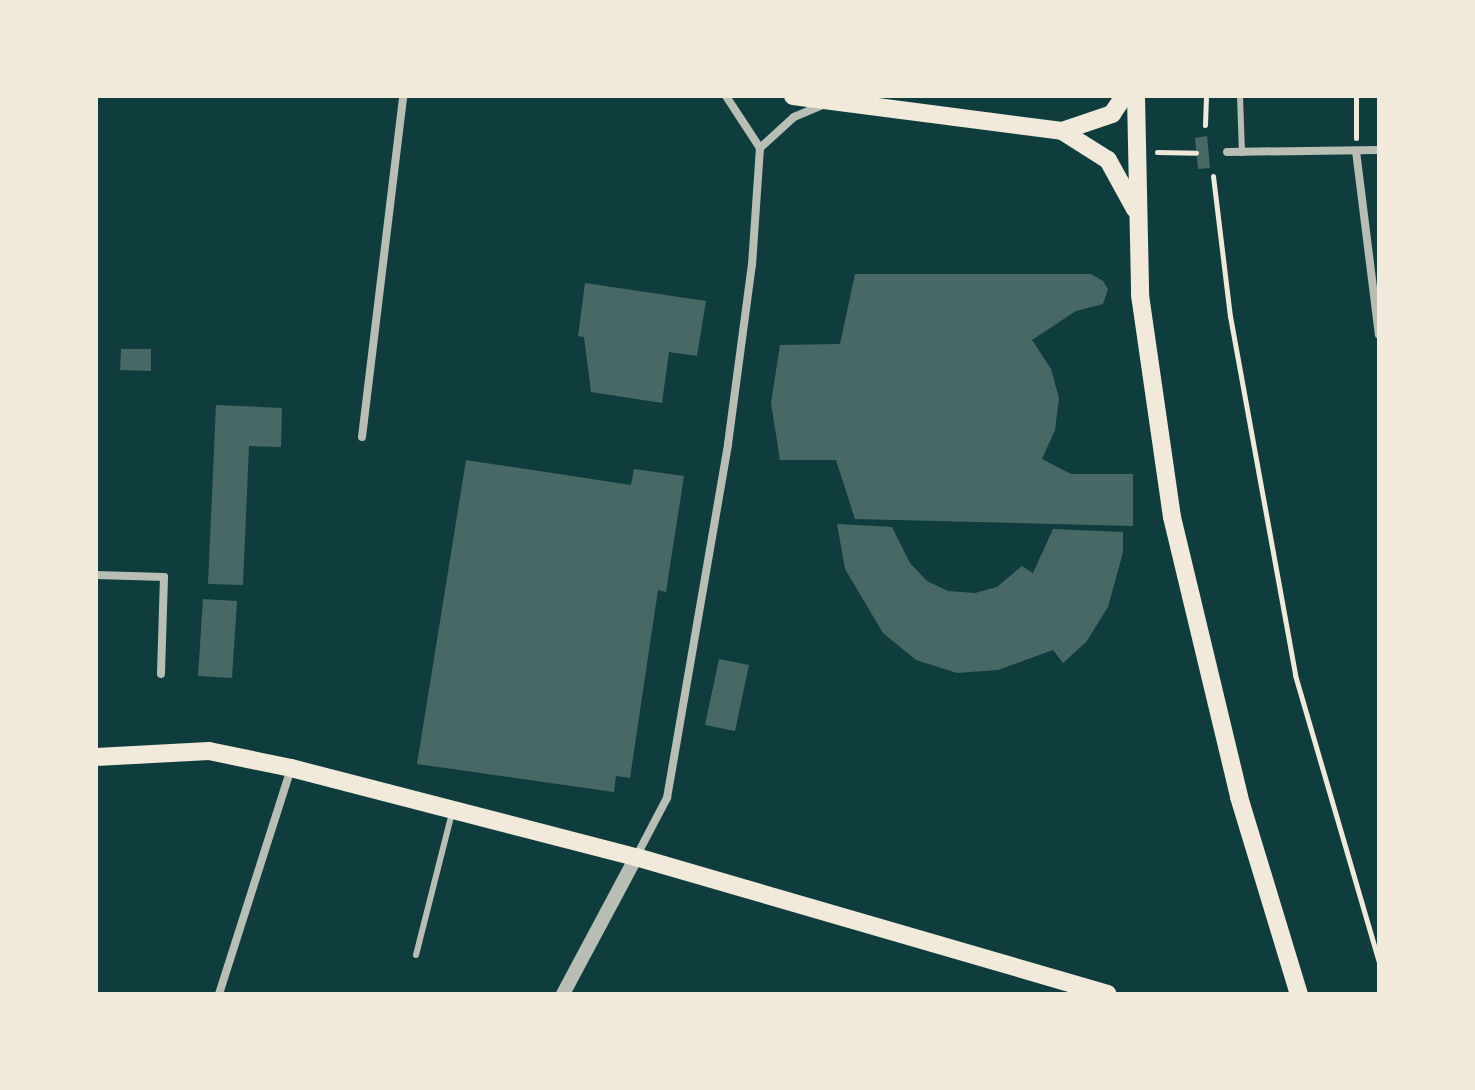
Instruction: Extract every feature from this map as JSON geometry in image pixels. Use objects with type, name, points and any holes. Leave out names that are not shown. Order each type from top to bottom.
[{"type":"main road","points":[[1062,131],[1112,114],[1124,96]]},
{"type":"main road","points":[[1136,96],[1140,153],[1135,209],[1153,406],[1172,517],[1239,797],[1299,994]]},
{"type":"main road","points":[[803,97],[1062,131],[1108,160],[1135,209]]},
{"type":"main road","points":[[96,757],[209,751],[291,768],[636,857],[1107,994]]},
{"type":"street","points":[[362,437],[403,96]]},
{"type":"street","points":[[563,994],[663,809],[671,776],[728,444],[752,265],[760,148],[726,96]]},
{"type":"street","points":[[760,148],[794,117],[830,102]]},
{"type":"street","points":[[1227,152],[1379,150]]},
{"type":"street","points":[[1356,151],[1379,335]]},
{"type":"street","points":[[96,575],[164,577],[161,674]]},
{"type":"street","points":[[219,994],[291,768]]},
{"type":"lane","points":[[1240,96],[1242,153]]},
{"type":"lane","points":[[416,955],[453,809]]},
{"type":"path","points":[[1205,125],[1206,96]]},
{"type":"path","points":[[1356,96],[1356,151]]},
{"type":"path","points":[[1140,153],[1196,153]]},
{"type":"path","points":[[1213,176],[1230,316],[1295,675],[1379,963]]},
{"type":"building","points":[[1207,136],[1210,168],[1198,169],[1195,138]]},
{"type":"building","points":[[855,274],[1091,274],[1103,281],[1108,289],[1103,304],[1076,311],[1032,340],[1051,369],[1059,398],[1055,430],[1042,459],[1071,474],[1133,474],[1133,526],[855,519],[836,460],[780,460],[771,403],[780,345],[840,344]]},
{"type":"building","points":[[585,283],[706,301],[697,356],[669,352],[662,403],[591,392],[584,337],[578,336]]},
{"type":"building","points":[[121,349],[151,349],[151,371],[120,370]]},
{"type":"building","points":[[216,405],[282,408],[281,447],[249,446],[243,585],[208,584]]},
{"type":"building","points":[[466,460],[631,485],[634,469],[684,476],[666,592],[658,590],[630,778],[616,776],[614,792],[417,764]]},
{"type":"building","points":[[837,524],[892,527],[910,563],[927,581],[948,591],[975,593],[997,587],[1022,566],[1033,573],[1053,529],[1123,532],[1123,552],[1108,607],[1086,642],[1063,663],[1053,650],[998,670],[957,673],[916,660],[883,633],[845,569]]},
{"type":"building","points":[[203,599],[237,601],[232,678],[198,676]]},
{"type":"building","points":[[719,659],[749,665],[735,731],[705,725]]}]
